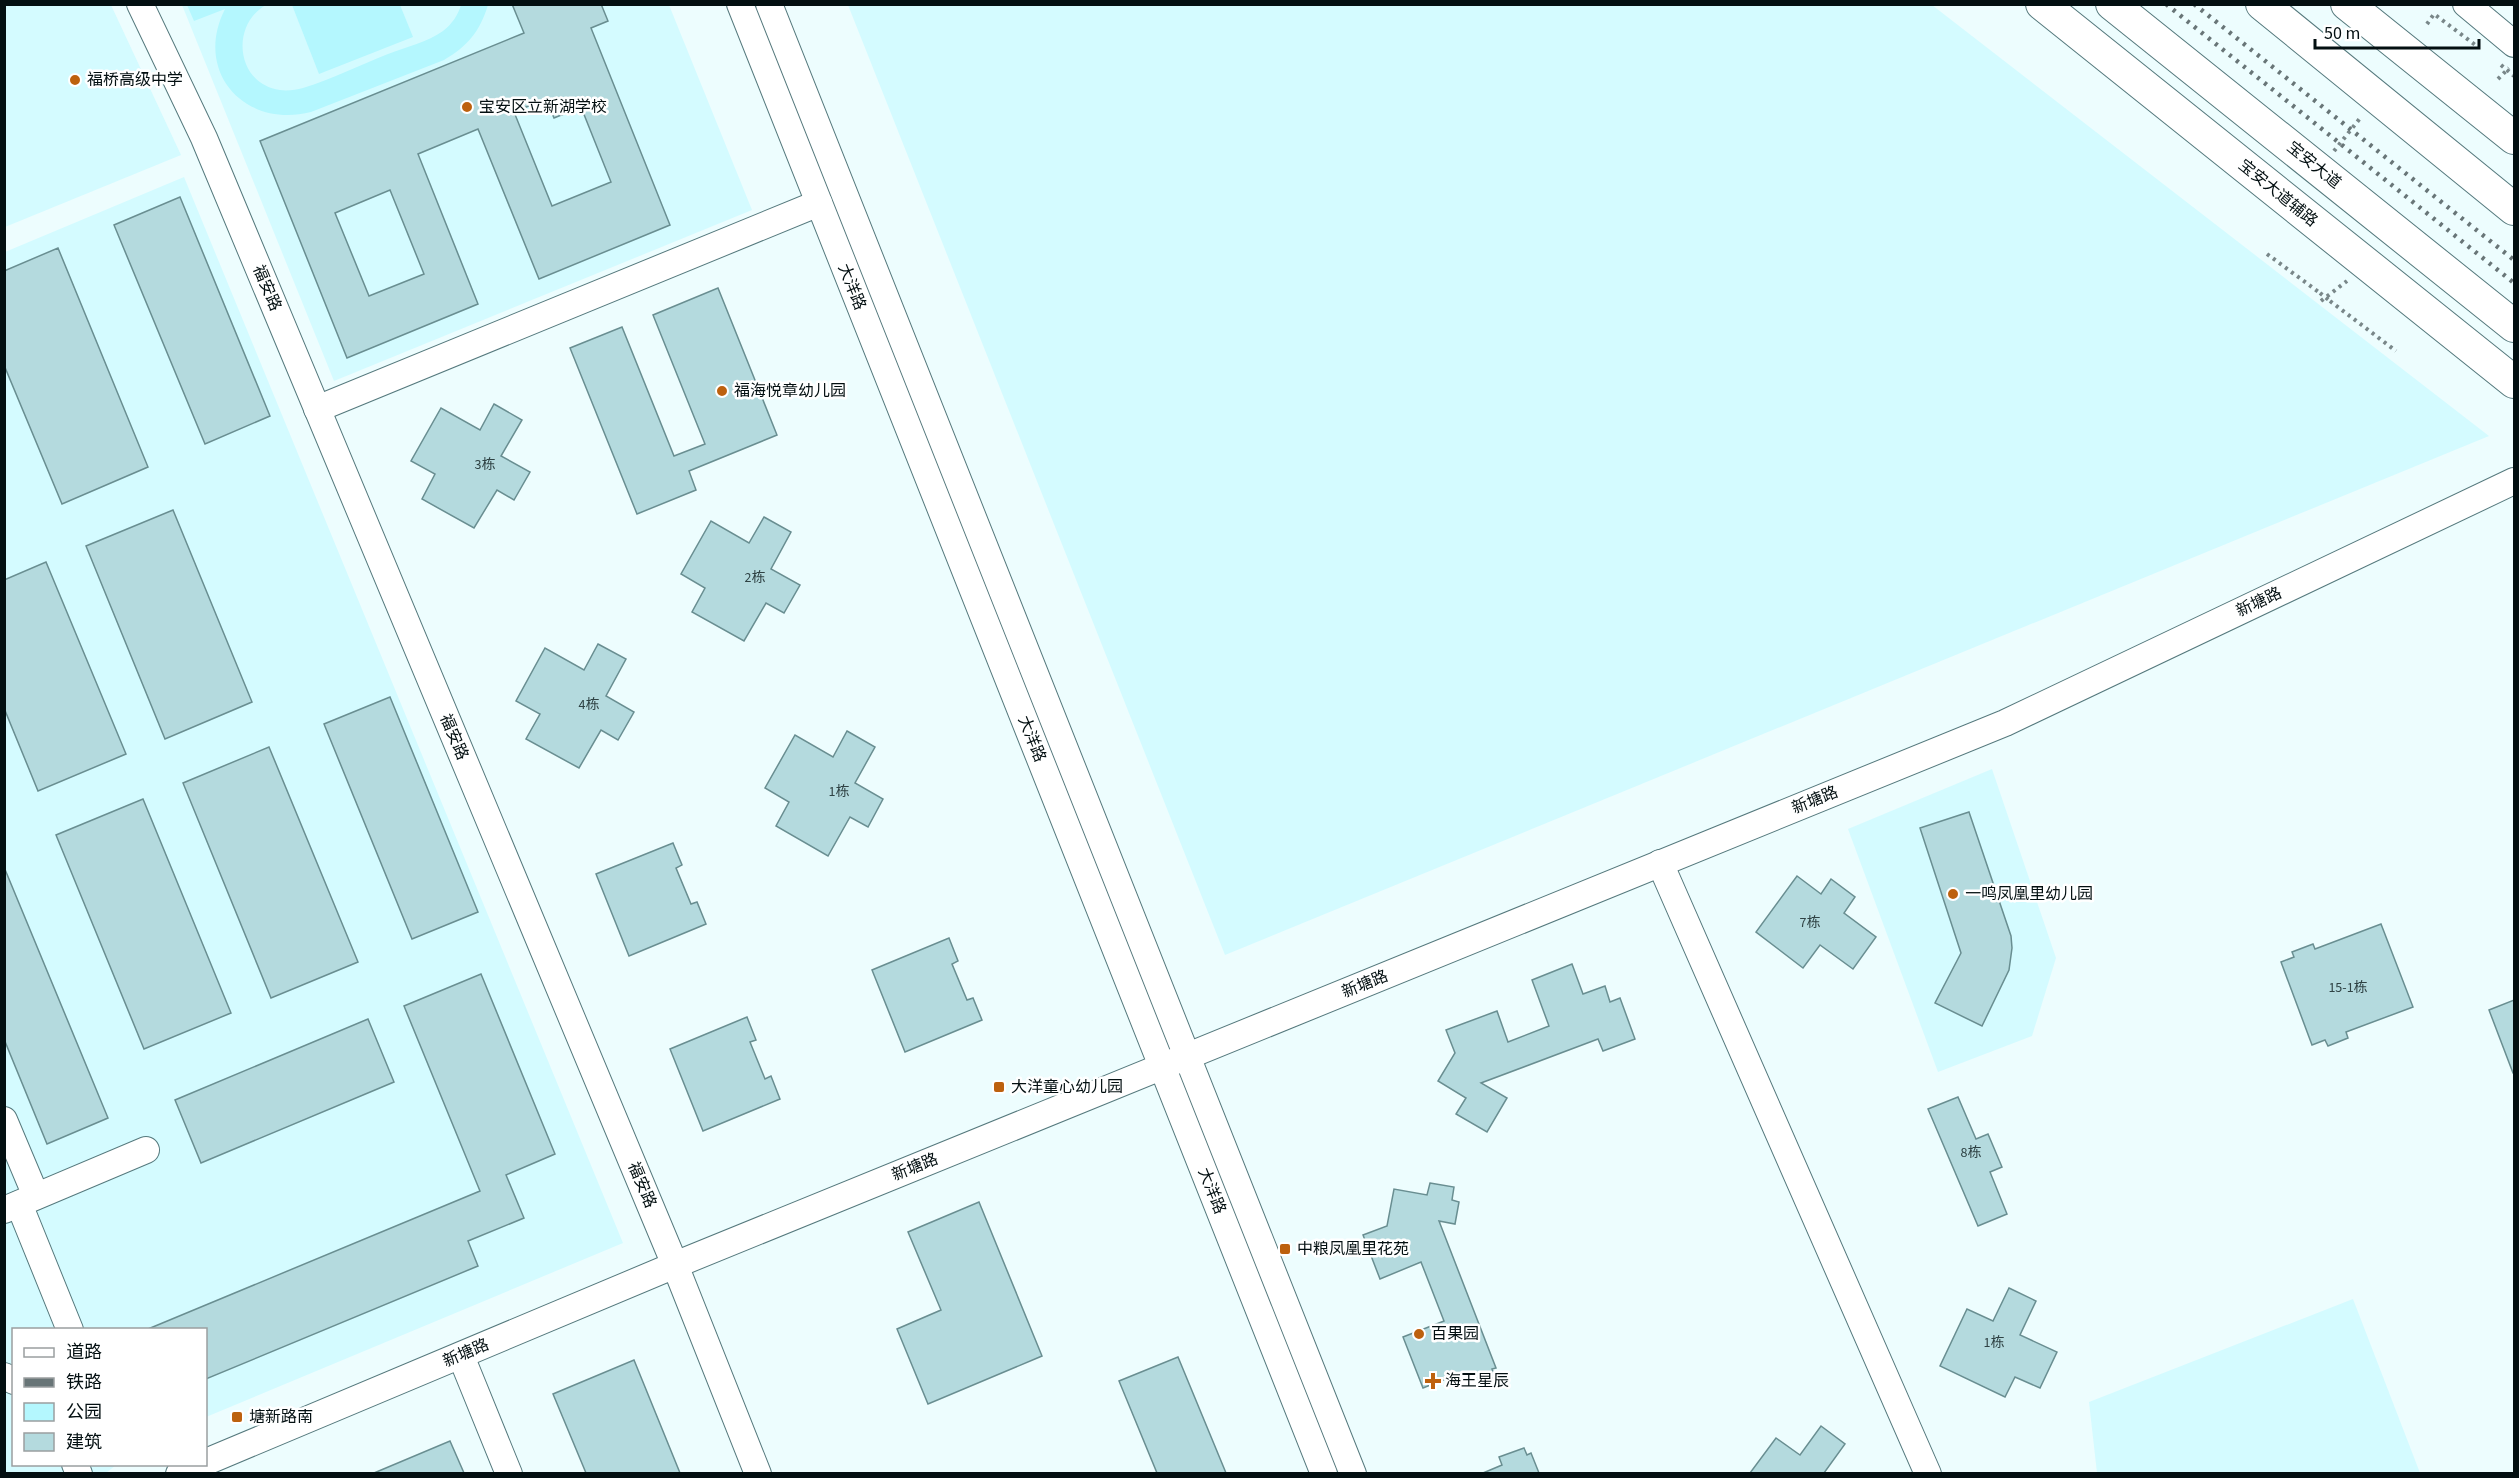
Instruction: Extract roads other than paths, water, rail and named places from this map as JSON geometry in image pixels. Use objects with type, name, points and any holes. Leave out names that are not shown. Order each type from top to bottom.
[{"type":"main road","name":"宝安大道辅路","points":[[2042,4],[2514,382]]},
{"type":"main road","name":"宝安大道","points":[[2112,4],[2514,326]]},
{"type":"main road","points":[[2262,4],[2514,209]]},
{"type":"main road","points":[[2347,4],[2514,138]]},
{"type":"street","name":"福安路","points":[[140,4],[204,138],[675,1265],[758,1473]]},
{"type":"street","name":"大洋路","points":[[740,4],[1324,1473]]},
{"type":"street","name":"大洋路","points":[[769,4],[1353,1473]]},
{"type":"street","points":[[2466,4],[2514,44]]},
{"type":"street","points":[[317,409],[819,203]]},
{"type":"street","name":"新塘路","points":[[207,1462],[675,1265],[2005,723],[2514,481]]},
{"type":"street","points":[[1660,864],[1928,1473]]},
{"type":"street","points":[[4,1120],[20,1203],[70,1328]]},
{"type":"street","points":[[20,1203],[146,1150]]},
{"type":"street","points":[[461,1356],[509,1473]]},
{"type":"street","points":[[179,1473],[195,1466]]},
{"type":"railway","points":[[2166,4],[2514,283]]},
{"type":"railway","points":[[2194,4],[2514,260]]},
{"type":"place","name":"福桥高级中学","points":[[75,80]]},
{"type":"place","name":"宝安区立新湖学校","points":[[467,107]]},
{"type":"place","name":"福海悦章幼儿园","points":[[722,391]]},
{"type":"place","name":"一鸣凤凰里幼儿园","points":[[1953,894]]},
{"type":"place","name":"大洋童心幼儿园","points":[[999,1087]]},
{"type":"place","name":"中粮凤凰里花苑","points":[[1285,1249]]},
{"type":"place","name":"百果园","points":[[1419,1334]]},
{"type":"place","name":"海王星辰","points":[[1433,1381]]},
{"type":"place","name":"塘新路南","points":[[237,1417]]}]
